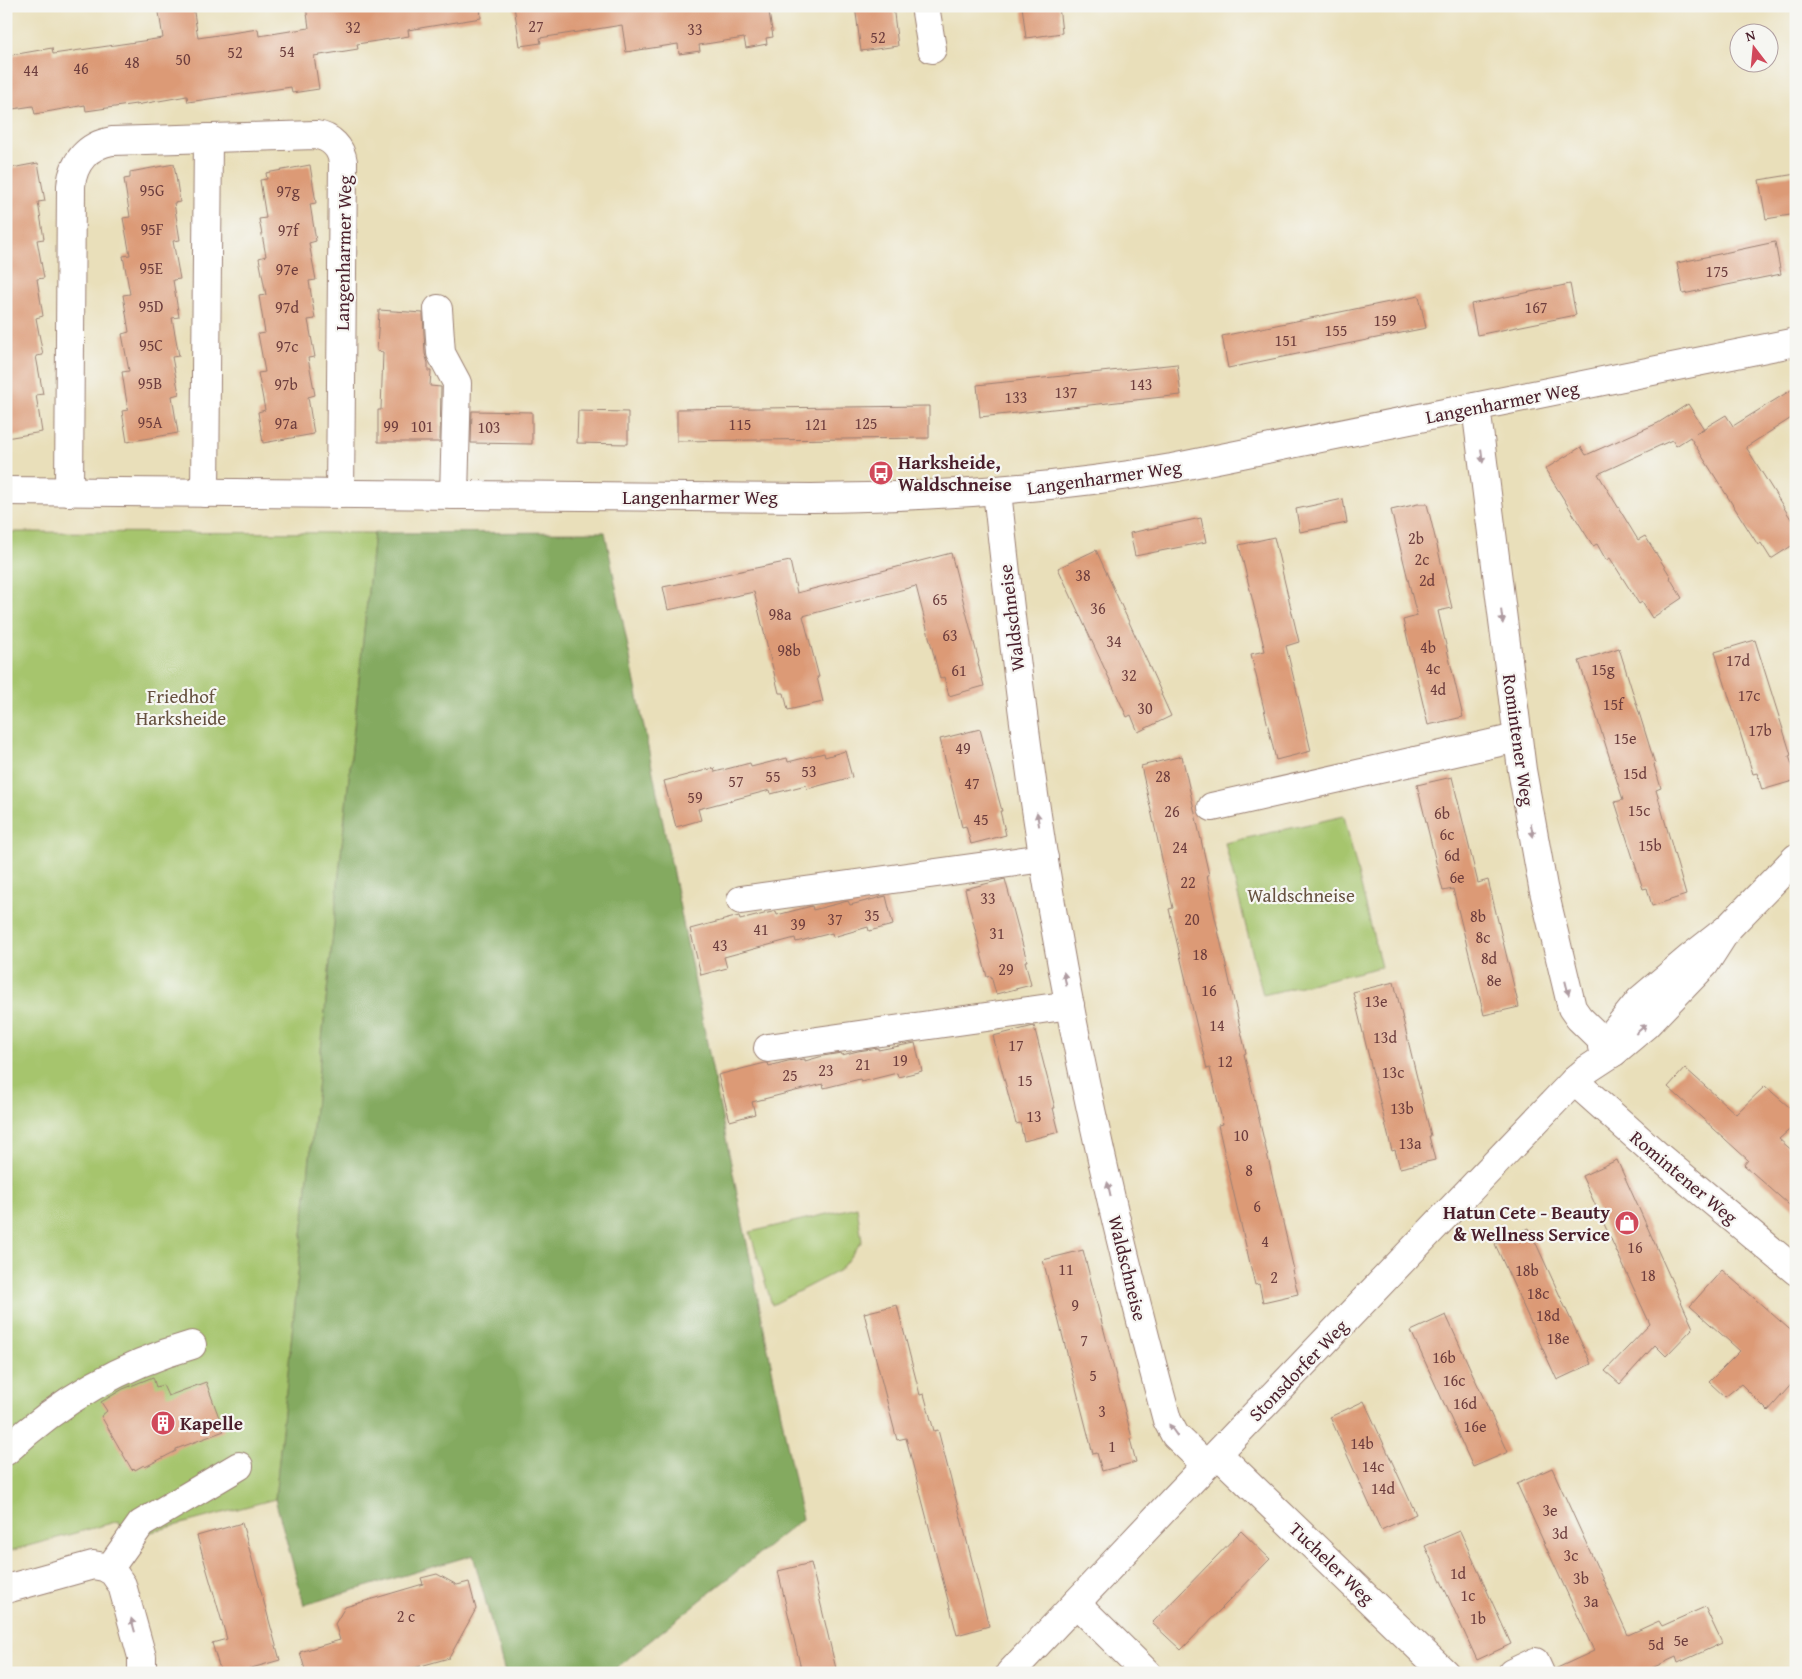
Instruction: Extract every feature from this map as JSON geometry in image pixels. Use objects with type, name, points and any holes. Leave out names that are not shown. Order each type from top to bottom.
[{"type":"street","points":[[924,6],[932,49]]},
{"type":"street","name":"Langenharmer Weg","points":[[69,492],[71,186],[74,172],[80,160],[94,147],[107,142],[316,135],[332,141],[342,155],[344,165],[340,494]]},
{"type":"street","points":[[205,493],[208,138]]},
{"type":"street","points":[[438,309],[441,353],[457,383],[454,495]]},
{"type":"street","name":"Langenharmer Weg","points":[[6,491],[858,498],[997,491],[1090,481],[1163,470],[1796,342]]},
{"type":"street","name":"Romintener Weg","points":[[1476,407],[1517,738],[1538,858],[1570,1003],[1576,1015],[1609,1048]]},
{"type":"street","name":"Waldschneise","points":[[997,491],[1019,688],[1044,858],[1070,1006],[1114,1213],[1167,1420],[1175,1435],[1212,1460]]},
{"type":"street","points":[[1212,807],[1517,738]]},
{"type":"street","points":[[741,900],[1044,858]]},
{"type":"street","name":"Stonsdorfer Weg","points":[[1010,1673],[1581,1075],[1609,1048],[1646,1025],[1705,964],[1728,928],[1796,858]]},
{"type":"street","points":[[768,1048],[1070,1006]]},
{"type":"street","name":"Romintener Weg","points":[[1581,1075],[1656,1154],[1796,1271]]},
{"type":"street","points":[[6,1451],[41,1421],[90,1388],[136,1364],[192,1345]]},
{"type":"street","name":"Tucheler Weg","points":[[1212,1460],[1445,1673]]},
{"type":"street","points":[[109,1569],[141,1524],[239,1466]]},
{"type":"street","points":[[6,1589],[93,1565],[109,1569],[117,1576],[122,1586],[142,1657],[142,1673]]},
{"type":"street","points":[[1076,1603],[1147,1673]]},
{"type":"street","points":[[1512,1673],[1535,1662],[1540,1673]]},
{"type":"green space","name":"Friedhof Harksheide","points":[[6,532],[374,533],[275,1499],[125,1539],[119,1521],[6,1552]]},
{"type":"green space","points":[[605,532],[802,1519],[610,1673],[505,1673],[473,1555],[304,1605],[275,1499],[374,533]]},
{"type":"green space","name":"Waldschneise","points":[[1344,816],[1381,967],[1263,995],[1225,843]]},
{"type":"green space","points":[[857,1207],[862,1241],[840,1270],[772,1305],[750,1232]]},
{"type":"building","points":[[158,6],[193,6],[198,38],[258,29],[259,36],[309,28],[306,6],[480,6],[481,18],[408,30],[409,36],[357,44],[358,49],[314,56],[319,89],[292,93],[291,87],[188,102],[187,96],[86,111],[85,105],[35,114],[33,106],[6,110],[6,56],[52,48],[53,54],[163,38]]},
{"type":"building","points":[[514,6],[768,6],[773,37],[766,38],[767,44],[746,48],[744,38],[699,45],[700,51],[679,54],[678,44],[626,52],[622,25],[540,38],[541,43],[520,46]]},
{"type":"building","points":[[855,6],[893,6],[898,46],[861,51]]},
{"type":"building","points":[[1022,6],[1059,6],[1062,33],[1026,38]]},
{"type":"building","points":[[38,163],[45,201],[38,202],[44,239],[37,240],[44,278],[37,279],[43,316],[36,318],[43,355],[36,356],[43,394],[36,395],[42,432],[6,438],[6,169]]},
{"type":"building","points":[[174,164],[180,202],[174,203],[180,240],[173,241],[180,279],[173,280],[179,317],[172,318],[179,356],[172,357],[179,394],[172,396],[178,433],[127,442],[122,411],[128,410],[122,372],[129,371],[122,334],[129,332],[123,295],[130,294],[123,256],[130,255],[123,218],[130,217],[124,179],[130,178],[130,172]]},
{"type":"building","points":[[310,165],[316,203],[310,204],[316,241],[309,243],[316,280],[309,281],[315,319],[308,320],[315,357],[308,358],[315,395],[308,397],[314,434],[263,443],[258,412],[265,410],[258,373],[265,372],[258,334],[265,333],[259,296],[266,295],[259,258],[266,256],[259,219],[266,218],[260,180],[267,179],[266,173]]},
{"type":"building","points":[[1796,174],[1796,214],[1766,219],[1759,180]]},
{"type":"building","points":[[1775,242],[1781,274],[1683,294],[1677,263]]},
{"type":"building","points":[[1570,284],[1576,315],[1477,335],[1471,304]]},
{"type":"building","points":[[1419,296],[1426,328],[1228,368],[1222,336]]},
{"type":"building","points":[[379,310],[423,313],[425,354],[428,371],[431,371],[430,386],[441,387],[440,442],[378,442],[378,410],[381,410],[383,352],[377,351]]},
{"type":"building","points":[[1177,364],[1181,395],[980,417],[977,385]]},
{"type":"building","points":[[1796,387],[1796,415],[1746,447],[1796,527],[1796,543],[1771,559],[1761,543],[1758,545],[1690,437],[1676,446],[1672,440],[1598,474],[1638,540],[1645,536],[1682,598],[1652,618],[1642,602],[1639,604],[1610,558],[1606,560],[1597,544],[1593,546],[1545,469],[1581,447],[1586,455],[1658,423],[1688,404],[1704,428],[1726,415],[1733,426]]},
{"type":"building","points":[[929,406],[929,438],[677,441],[677,409]]},
{"type":"building","points":[[472,411],[532,412],[532,444],[471,443]]},
{"type":"building","points":[[578,411],[628,412],[628,444],[577,443]]},
{"type":"building","points":[[1343,499],[1347,523],[1300,532],[1296,509]]},
{"type":"building","points":[[1427,504],[1452,608],[1438,611],[1463,717],[1428,725],[1403,620],[1417,616],[1391,510]]},
{"type":"building","points":[[1201,518],[1206,542],[1135,556],[1130,533]]},
{"type":"building","points":[[1274,537],[1299,642],[1286,646],[1311,751],[1276,760],[1251,654],[1265,651],[1239,545]]},
{"type":"building","points":[[1096,550],[1171,716],[1138,732],[1131,715],[1127,717],[1058,568]]},
{"type":"building","points":[[951,553],[984,686],[949,696],[944,677],[940,679],[916,586],[803,616],[819,677],[817,677],[823,702],[788,710],[784,693],[779,693],[754,592],[668,610],[663,587],[790,561],[797,593]]},
{"type":"building","points":[[1755,640],[1796,776],[1796,780],[1762,790],[1757,773],[1753,774],[1715,652]]},
{"type":"building","points":[[1619,648],[1655,764],[1661,788],[1656,790],[1686,895],[1652,906],[1647,888],[1643,889],[1615,802],[1623,800],[1579,661]]},
{"type":"building","points":[[980,729],[1002,811],[1000,811],[1006,835],[971,844],[966,826],[962,827],[940,739]]},
{"type":"building","points":[[845,751],[852,777],[807,789],[806,785],[771,794],[770,790],[698,809],[701,820],[676,827],[664,781],[714,768],[715,772],[750,763],[751,767],[787,758],[788,762],[824,753],[825,757]]},
{"type":"building","points":[[1182,756],[1209,875],[1207,875],[1211,900],[1246,1053],[1244,1054],[1298,1294],[1263,1302],[1259,1284],[1255,1285],[1218,1125],[1223,1124],[1210,1068],[1207,1069],[1169,909],[1173,908],[1141,766]]},
{"type":"building","points":[[1452,777],[1478,883],[1488,880],[1519,1007],[1484,1015],[1453,889],[1443,891],[1417,785]]},
{"type":"building","points":[[1005,879],[1027,961],[1025,961],[1031,985],[996,994],[991,976],[987,977],[965,889]]},
{"type":"building","points":[[886,896],[893,925],[869,931],[868,927],[833,937],[832,933],[796,942],[795,938],[724,957],[727,968],[701,975],[690,929],[739,916],[740,920],[776,911],[777,915],[812,906],[813,910],[848,901],[850,905]]},
{"type":"building","points":[[1394,982],[1435,1160],[1400,1168],[1395,1150],[1392,1151],[1353,992]]},
{"type":"building","points":[[1034,1026],[1055,1108],[1053,1108],[1059,1132],[1024,1141],[1020,1123],[1016,1124],[993,1036]]},
{"type":"building","points":[[915,1043],[922,1071],[898,1077],[897,1073],[861,1082],[860,1079],[824,1088],[823,1084],[752,1102],[755,1114],[730,1121],[718,1075],[765,1063],[768,1063],[769,1066],[788,1061],[805,1059],[805,1061],[841,1053],[842,1055]]},
{"type":"building","points":[[1685,1068],[1736,1114],[1765,1086],[1796,1113],[1796,1124],[1779,1139],[1796,1154],[1796,1211],[1744,1165],[1748,1160],[1668,1087]]},
{"type":"building","points":[[1617,1160],[1693,1328],[1666,1356],[1655,1345],[1620,1384],[1605,1371],[1650,1324],[1582,1176]]},
{"type":"building","points":[[1529,1228],[1591,1364],[1557,1380],[1495,1244]]},
{"type":"building","points":[[1083,1250],[1132,1438],[1130,1439],[1136,1462],[1102,1471],[1097,1453],[1093,1454],[1043,1260]]},
{"type":"building","points":[[1722,1270],[1796,1335],[1796,1379],[1768,1411],[1741,1384],[1725,1397],[1709,1382],[1740,1351],[1690,1306]]},
{"type":"building","points":[[897,1305],[920,1395],[924,1394],[934,1431],[938,1430],[989,1626],[957,1635],[906,1438],[897,1440],[864,1313]]},
{"type":"building","points":[[1446,1315],[1508,1452],[1473,1467],[1411,1331]]},
{"type":"building","name":"Kapelle","points":[[153,1377],[156,1387],[163,1385],[168,1396],[206,1382],[224,1431],[176,1449],[176,1451],[145,1467],[144,1465],[132,1470],[101,1416],[107,1411],[101,1402],[123,1389]]},
{"type":"building","points":[[1364,1401],[1416,1514],[1381,1530],[1330,1417]]},
{"type":"building","points":[[1552,1468],[1628,1635],[1659,1621],[1662,1626],[1705,1607],[1722,1643],[1678,1663],[1676,1657],[1641,1673],[1555,1673],[1555,1669],[1594,1651],[1517,1484]]},
{"type":"building","points":[[242,1523],[280,1660],[248,1669],[249,1673],[221,1673],[212,1643],[227,1639],[197,1536]]},
{"type":"building","points":[[1241,1531],[1270,1559],[1181,1650],[1152,1623]]},
{"type":"building","points":[[1460,1531],[1511,1644],[1477,1660],[1425,1546]]},
{"type":"building","points":[[811,1563],[837,1673],[802,1673],[778,1571]]},
{"type":"building","points":[[437,1574],[457,1585],[469,1582],[476,1609],[449,1658],[396,1673],[306,1673],[300,1652],[340,1640],[335,1624],[345,1607],[423,1584],[421,1578]]},
{"type":"place","name":"Harksheide, Waldschneise","points":[[881,473]]},
{"type":"place","name":"Hatun Cete - Beauty & Wellness Service","points":[[1627,1223]]},
{"type":"place","name":"Kapelle","points":[[163,1423]]}]
